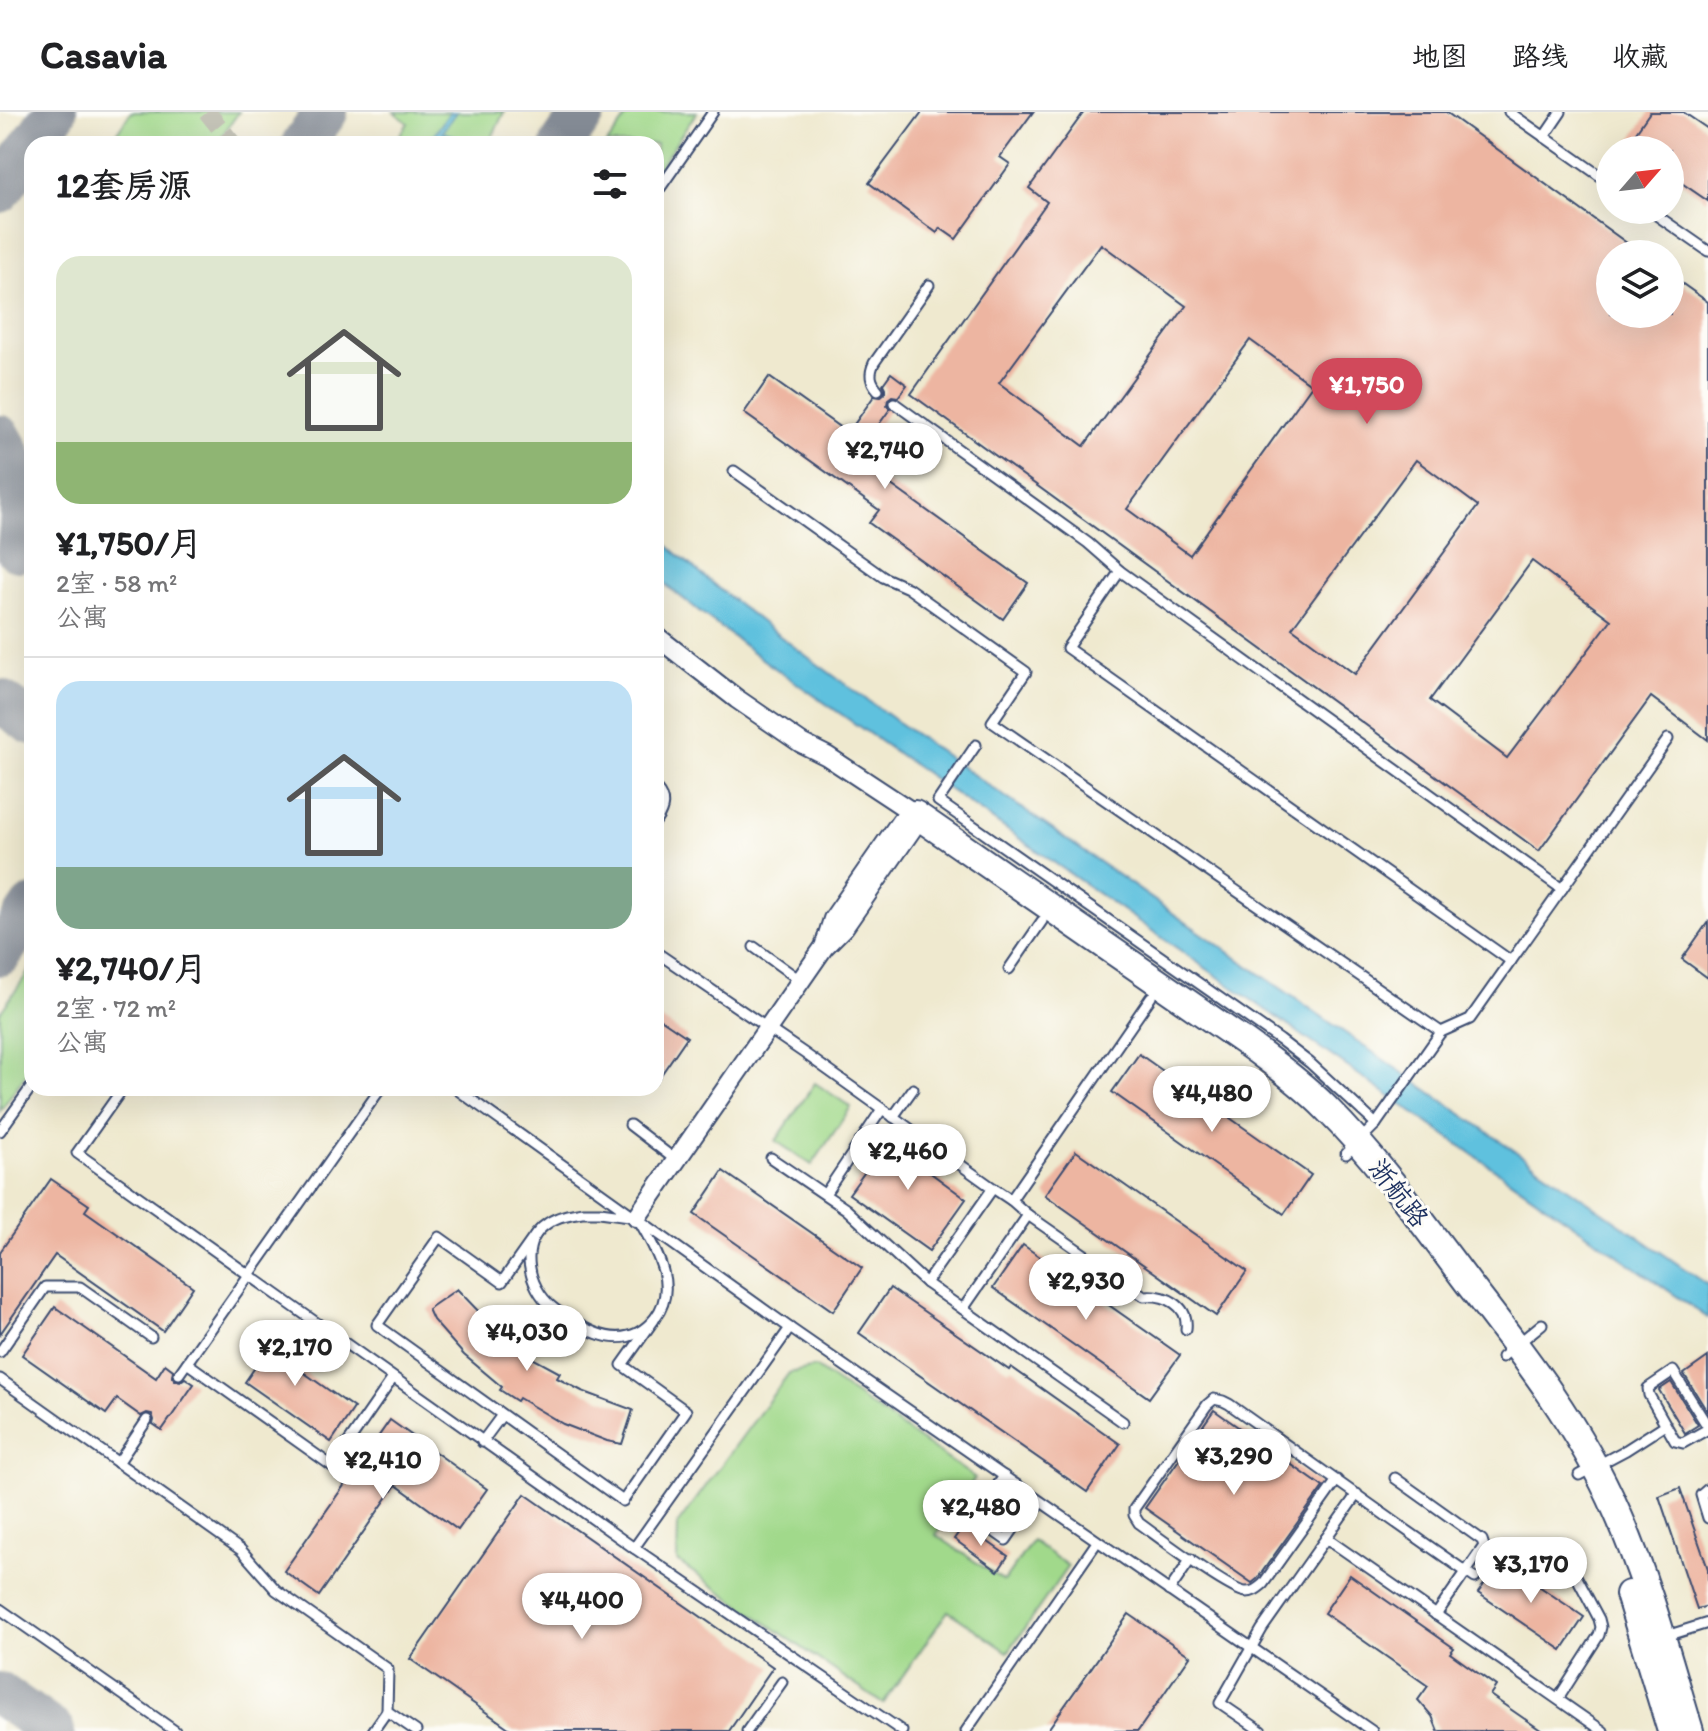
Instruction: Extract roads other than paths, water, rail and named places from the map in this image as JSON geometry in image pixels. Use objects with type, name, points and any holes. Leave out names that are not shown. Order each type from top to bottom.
[{"type":"street","points":[[637,1217],[824,947],[833,919],[909,821],[827,756],[801,743],[737,699],[664,642]]},
{"type":"street","name":"浙航路","points":[[909,821],[1042,921],[1271,1083],[1313,1121],[1360,1140]]},
{"type":"street","name":"浙航路","points":[[909,821],[1257,1050],[1287,1073],[1360,1140],[1509,1351],[1558,1402],[1587,1470],[1617,1511],[1633,1553],[1671,1731]]},
{"type":"street","name":"浙航路","points":[[1653,1640],[1690,1731]]},
{"type":"lane","points":[[664,182],[713,112]]},
{"type":"lane","points":[[1509,112],[1596,173]]},
{"type":"lane","points":[[1544,137],[1561,112]]},
{"type":"lane","points":[[1669,224],[1708,251]]},
{"type":"lane","points":[[878,390],[870,379],[874,363],[929,285]]},
{"type":"lane","points":[[894,403],[1088,543],[1120,571],[1562,889]]},
{"type":"lane","points":[[734,471],[883,577],[908,588],[1026,672],[992,722],[1441,1032]]},
{"type":"lane","points":[[1120,571],[1067,648],[1511,961]]},
{"type":"lane","points":[[976,745],[938,801],[1310,1063],[1360,1140],[1441,1032],[1470,1019],[1668,739]]},
{"type":"lane","points":[[1009,969],[1042,921]]},
{"type":"lane","points":[[754,947],[801,981]]},
{"type":"lane","points":[[664,957],[769,1028],[1144,1296],[1167,1297],[1176,1303],[1184,1313],[1186,1329]]},
{"type":"lane","points":[[1011,1200],[1151,997]]},
{"type":"lane","points":[[893,1117],[913,1089]]},
{"type":"lane","points":[[0,1131],[25,1096]]},
{"type":"lane","points":[[117,1096],[77,1153],[482,1442],[902,1731]]},
{"type":"lane","points":[[179,1374],[375,1096]]},
{"type":"lane","points":[[466,1096],[790,1328],[1372,1731]]},
{"type":"lane","points":[[825,1194],[882,1109]]},
{"type":"lane","points":[[630,1125],[677,1161]]},
{"type":"lane","points":[[771,1158],[846,1209],[926,1283],[1123,1422]]},
{"type":"lane","points":[[926,1283],[993,1188]]},
{"type":"lane","points":[[600,1212],[637,1217],[659,1260],[667,1295],[654,1320],[622,1365],[686,1411],[623,1501],[377,1325],[439,1237],[502,1282],[536,1234],[545,1224],[558,1217],[600,1212]]},
{"type":"lane","points":[[963,1309],[1028,1215]]},
{"type":"lane","points":[[536,1234],[529,1249],[529,1269],[537,1288],[551,1306],[588,1331],[611,1338],[640,1332],[654,1320]]},
{"type":"lane","points":[[0,1352],[45,1287],[80,1287],[151,1337]]},
{"type":"lane","points":[[1509,1351],[1542,1324]]},
{"type":"lane","points":[[634,1548],[790,1328]]},
{"type":"lane","points":[[187,1363],[332,1466],[393,1378]]},
{"type":"lane","points":[[1673,1371],[1708,1428],[1683,1443],[1675,1441],[1665,1425],[1648,1388],[1673,1371]]},
{"type":"lane","points":[[0,1379],[241,1550],[276,1590],[388,1669],[387,1711],[373,1731]]},
{"type":"lane","points":[[1337,1480],[1263,1584],[1248,1592],[1236,1589],[1191,1559],[1139,1523],[1134,1515],[1134,1509],[1214,1399],[1229,1404],[1357,1494],[1470,1575]]},
{"type":"lane","points":[[482,1442],[502,1415]]},
{"type":"lane","points":[[118,1463],[147,1420]]},
{"type":"lane","points":[[1587,1470],[1665,1425]]},
{"type":"lane","points":[[1004,1476],[975,1518],[1006,1540],[1035,1498]]},
{"type":"lane","points":[[1395,1478],[1482,1540],[1484,1546],[1470,1575],[1436,1615]]},
{"type":"lane","points":[[1708,1489],[1701,1495],[1708,1518]]},
{"type":"lane","points":[[1261,1731],[1220,1703],[1262,1629],[1357,1494]]},
{"type":"lane","points":[[1326,1538],[1603,1731]]},
{"type":"lane","points":[[966,1731],[1097,1542]]},
{"type":"lane","points":[[1558,1699],[1601,1627],[1566,1557]]},
{"type":"lane","points":[[1169,1591],[1191,1559]]},
{"type":"lane","points":[[0,1609],[175,1731]]},
{"type":"lane","points":[[1653,1640],[1708,1623]]},
{"type":"lane","points":[[747,1731],[782,1682]]},
{"type":"lane","points":[[387,1711],[416,1731]]},
{"type":"water","points":[[450,112],[456,112],[442,132],[454,136],[434,135]]},
{"type":"water","points":[[664,542],[743,608],[896,721],[1708,1285],[1708,1318],[759,657],[664,583]]},
{"type":"tunnel","points":[[207,112],[226,136]]}]
